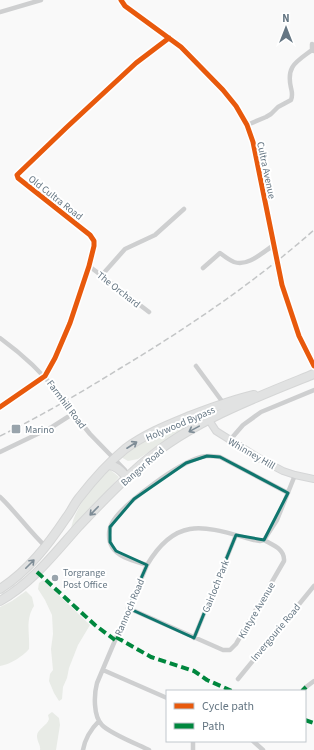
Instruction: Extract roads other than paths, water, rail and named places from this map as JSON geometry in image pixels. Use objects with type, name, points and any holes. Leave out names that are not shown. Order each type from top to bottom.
[{"type":"highway","name":"Bangor Road","points":[[0,601],[19,589],[32,577],[128,476],[172,440],[208,415],[314,374]]},
{"type":"highway","name":"Holywood Bypass","points":[[0,589],[19,574],[46,546],[78,499],[111,462],[126,449],[146,436],[191,416],[208,415],[224,404],[280,388]]},
{"type":"highway","points":[[111,462],[128,476]]},
{"type":"street","points":[[0,12],[42,0]]},
{"type":"street","name":"Cultra Avenue","points":[[121,0],[125,6],[181,48],[223,90],[236,106],[247,125],[253,142],[285,298],[297,330],[314,366]]},
{"type":"street","name":"Old Cultra Road","points":[[45,376],[64,340],[89,266],[94,241],[90,235],[18,178],[17,175],[136,62],[169,38]]},
{"type":"street","points":[[247,125],[266,117],[278,107],[291,100],[293,94],[289,78],[291,68],[297,61],[313,51],[312,44]]},
{"type":"street","points":[[102,275],[124,249],[155,235],[184,209]]},
{"type":"street","points":[[203,268],[220,253],[234,262],[243,263],[252,260],[274,245]]},
{"type":"street","name":"The Orchard","points":[[89,266],[149,312]]},
{"type":"street","name":"Farmhill Road","points":[[0,338],[45,376],[111,462]]},
{"type":"street","points":[[196,366],[224,404]]},
{"type":"street","points":[[0,407],[45,376]]},
{"type":"street","points":[[230,440],[243,424],[261,412],[314,390]]},
{"type":"street","points":[[0,452],[52,427],[74,413]]},
{"type":"street","name":"Whinney Hill","points":[[208,415],[216,431],[262,460],[283,471],[314,479]]},
{"type":"street","points":[[146,565],[127,558],[116,551],[110,542],[110,527],[117,516],[134,499],[186,463],[207,456],[220,457],[288,493]]},
{"type":"street","points":[[264,540],[277,520],[294,475]]},
{"type":"street","points":[[0,496],[16,512],[35,536],[46,546]]},
{"type":"street","name":"Rannoch Road","points":[[98,721],[96,706],[97,683],[146,565],[164,541],[181,531],[193,528],[206,528],[260,541],[264,540]]},
{"type":"street","name":"Gairloch Park","points":[[194,638],[236,535]]},
{"type":"street","name":"Kintyre Avenue","points":[[128,608],[222,650],[230,650],[235,646],[284,561],[282,551],[264,540]]},
{"type":"street","name":"Invergourie Road","points":[[238,679],[314,586]]},
{"type":"street","points":[[103,670],[166,698]]},
{"type":"street","points":[[306,687],[314,681]]},
{"type":"street","points":[[83,750],[84,744],[91,730],[98,721],[105,728],[149,750]]},
{"type":"street","points":[[254,742],[263,750]]},
{"type":"street","points":[[254,750],[258,746]]},
{"type":"railway","points":[[0,436],[75,395],[170,337],[220,304],[291,250],[314,230]]},
{"type":"place","name":"Marino","points":[[16,429]]},
{"type":"place","name":"Torgrange Post Office","points":[[55,578]]}]
